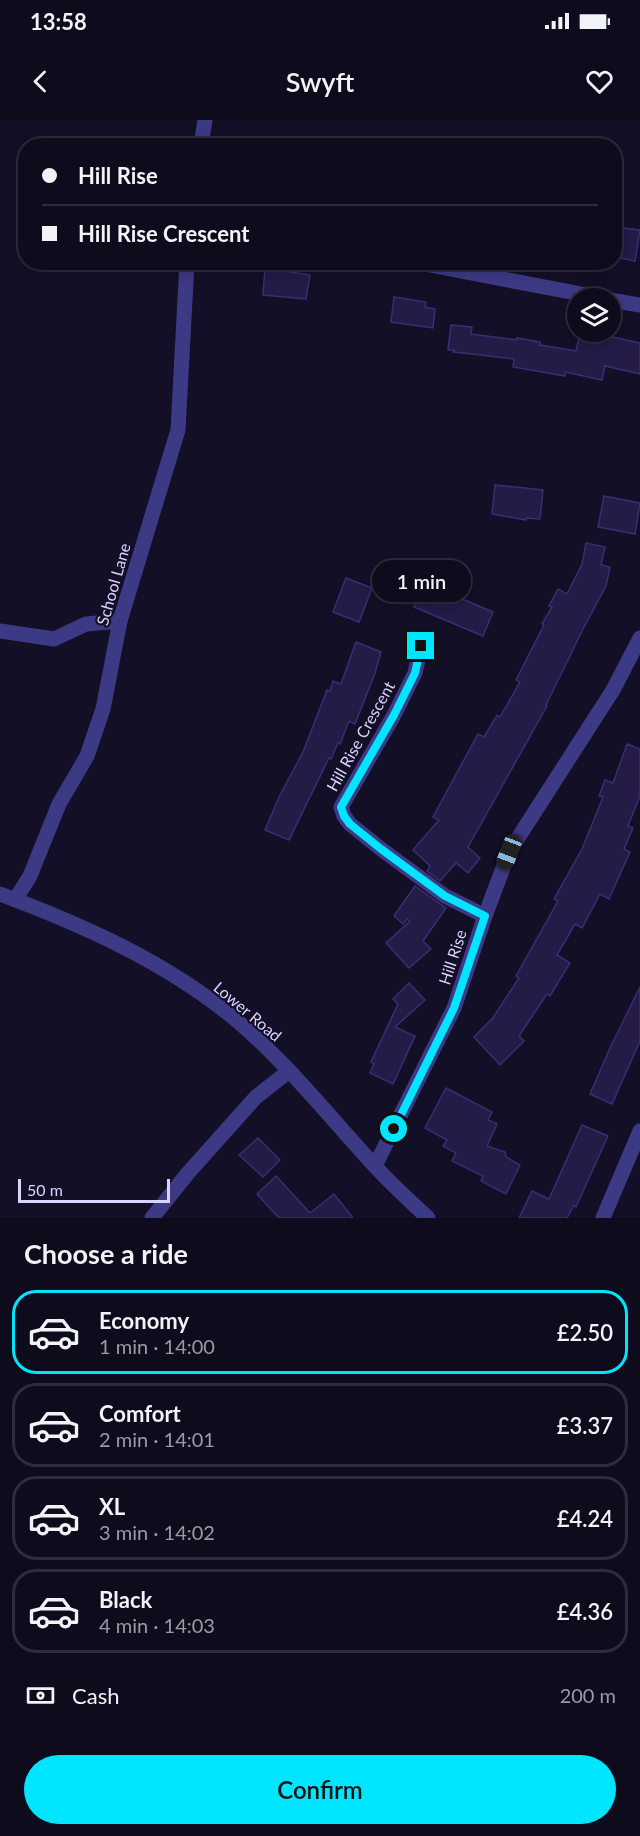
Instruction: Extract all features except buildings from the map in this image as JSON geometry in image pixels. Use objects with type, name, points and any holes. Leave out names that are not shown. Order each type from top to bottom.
[{"type":"street","points":[[202,138],[205,120]]},
{"type":"street","name":"School Lane","points":[[15,900],[30,876],[59,804],[87,756],[103,709],[120,621],[178,430],[187,270]]},
{"type":"street","points":[[456,270],[567,291]]},
{"type":"street","points":[[621,302],[640,305]]},
{"type":"street","points":[[0,631],[54,639],[86,624],[120,621]]},
{"type":"street","name":"Hill Rise","points":[[375,1166],[454,1008],[509,852],[613,690],[640,638]]},
{"type":"street","name":"Hill Rise Crescent","points":[[421,646],[415,673],[394,715],[341,807],[350,824],[381,849],[445,896],[485,916]]},
{"type":"street","name":"Lower Road","points":[[0,894],[102,935],[186,982],[236,1020],[289,1071],[375,1166],[428,1218]]},
{"type":"street","points":[[152,1218],[188,1173],[256,1097],[289,1071]]},
{"type":"street","points":[[603,1218],[640,1131]]},
{"type":"route","points":[[394,1129],[454,1008],[485,916],[445,896],[381,849],[350,824],[341,807],[394,715],[415,673],[421,646]]}]
